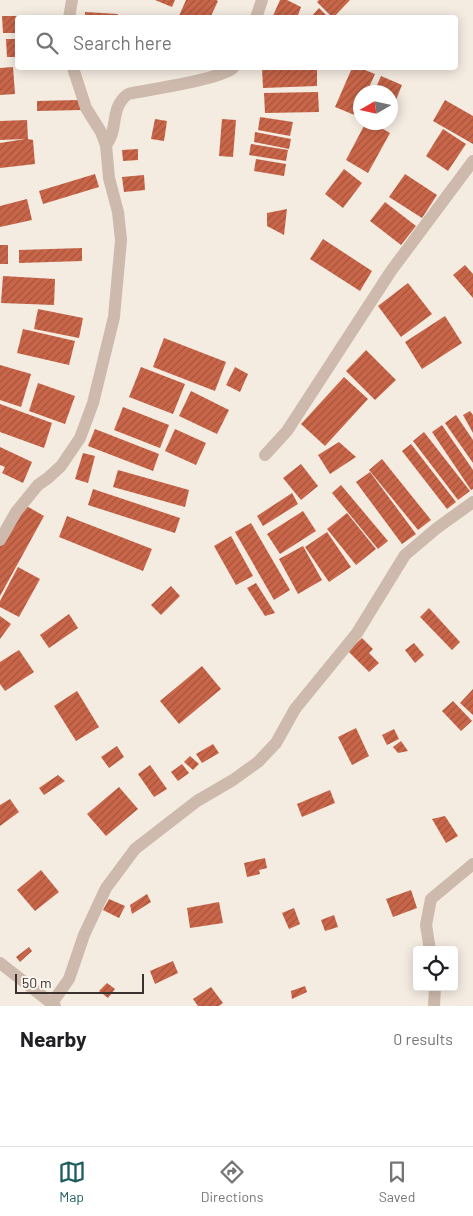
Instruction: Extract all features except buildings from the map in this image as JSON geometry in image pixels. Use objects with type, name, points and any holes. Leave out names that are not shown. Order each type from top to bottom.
[{"type":"street","points":[[70,15],[72,0]]},
{"type":"street","points":[[257,15],[262,0]]},
{"type":"street","points":[[0,540],[16,512],[38,485],[61,466],[80,438],[93,403],[114,317],[121,240],[118,212],[109,178],[106,145],[86,108],[74,70]]},
{"type":"street","points":[[106,145],[111,140],[119,102],[128,94],[207,78],[230,70]]},
{"type":"street","points":[[265,454],[287,430],[391,271],[473,161]]},
{"type":"street","points":[[0,963],[54,1005],[69,979],[84,935],[106,888],[135,849],[197,801],[233,780],[258,762],[276,743],[295,709],[356,633],[405,555],[437,528],[473,502]]},
{"type":"street","points":[[429,946],[426,925],[430,899],[473,864]]},
{"type":"street","points":[[434,1006],[435,991]]}]
